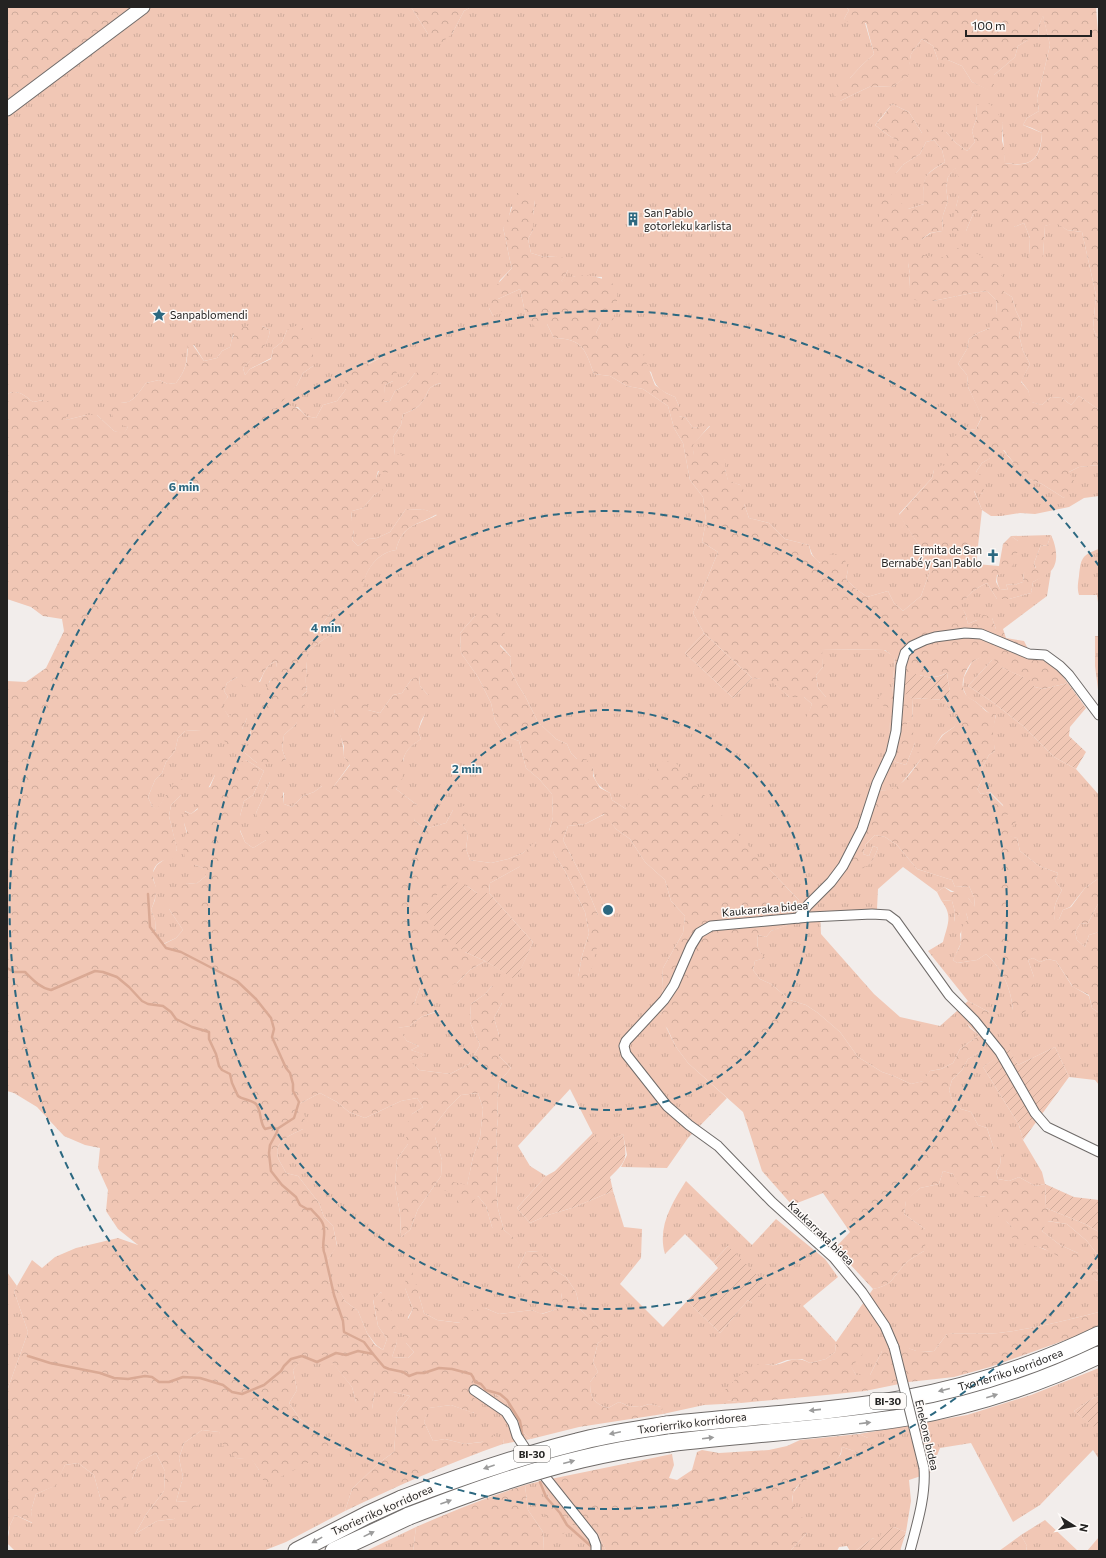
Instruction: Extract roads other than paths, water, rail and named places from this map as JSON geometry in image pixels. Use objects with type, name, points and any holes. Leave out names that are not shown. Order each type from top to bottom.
[{"type":"highway","name":"Txorierriko korridorea","points":[[297,1551],[367,1514],[402,1499],[495,1465],[541,1451],[585,1440],[667,1425],[867,1404],[922,1395],[979,1382],[1031,1365],[1099,1335]]},
{"type":"highway","name":"Txorierriko korridorea","points":[[334,1551],[409,1516],[501,1482],[612,1452],[669,1443],[863,1423],[926,1413],[983,1399],[1012,1390],[1066,1370],[1099,1355]]},
{"type":"street","points":[[7,109],[143,7]]},
{"type":"street","points":[[798,918],[808,905],[831,882],[843,866],[862,828],[877,783],[891,753],[896,731],[901,666],[905,654],[912,646],[924,640],[935,637],[965,633],[981,634],[1029,654],[1045,656],[1060,666],[1069,675],[1099,715]]},
{"type":"street","name":"Kaukarraka bidea","points":[[894,1347],[885,1326],[866,1298],[834,1258],[772,1202],[718,1146],[689,1125],[667,1106],[626,1054],[624,1046],[626,1041],[664,1000],[674,985],[691,946],[699,933],[711,926],[798,918],[872,914],[888,915],[896,921],[949,995],[975,1021],[1000,1052],[1035,1113],[1047,1127],[1099,1152]]},
{"type":"street","name":"Enekone bidea","points":[[894,1347],[924,1468],[924,1484],[920,1510],[910,1551]]},
{"type":"street","points":[[474,1390],[506,1412],[513,1423],[517,1436],[544,1477],[593,1537],[596,1545],[596,1551]]},
{"type":"waterway","points":[[148,894],[150,927],[166,948],[181,952],[237,981],[256,999],[271,1018],[274,1029],[272,1037],[286,1068],[290,1073],[293,1091],[299,1102],[294,1118],[277,1129]]},
{"type":"waterway","points":[[7,968],[14,972],[25,972],[40,985],[51,990],[95,971],[103,972],[117,977],[142,1001],[148,1004],[163,1006],[171,1012],[176,1019],[192,1027],[209,1032],[209,1039],[216,1054],[219,1066],[222,1070],[230,1074],[238,1096],[256,1104],[265,1129],[273,1127],[277,1129],[277,1132],[270,1145],[269,1153],[271,1171],[282,1185],[296,1197],[300,1205],[307,1209],[311,1209],[322,1222],[324,1228],[324,1251],[334,1295],[343,1321],[344,1332],[364,1342],[373,1354]]},
{"type":"waterway","points":[[28,1356],[50,1363],[100,1373],[114,1378],[128,1379],[145,1376],[152,1377],[159,1382],[169,1382],[183,1377],[200,1378],[223,1385],[232,1392],[242,1394],[264,1385],[281,1371],[291,1359],[302,1356],[317,1362],[336,1353],[346,1355],[358,1351],[373,1354],[384,1367],[403,1372],[409,1376],[439,1368],[452,1369],[471,1374],[475,1382],[481,1384],[486,1390],[500,1394],[507,1400],[520,1421],[523,1439]]},
{"type":"waterway","points":[[540,1482],[546,1497],[560,1513],[567,1525],[593,1548]]},
{"type":"place","name":"San Pablo gotorleku karlista","points":[[633,219]]},
{"type":"place","name":"Sanpablomendi","points":[[159,315]]},
{"type":"place","name":"Ermita de San Bernabé y San Pablo","points":[[993,556]]}]
